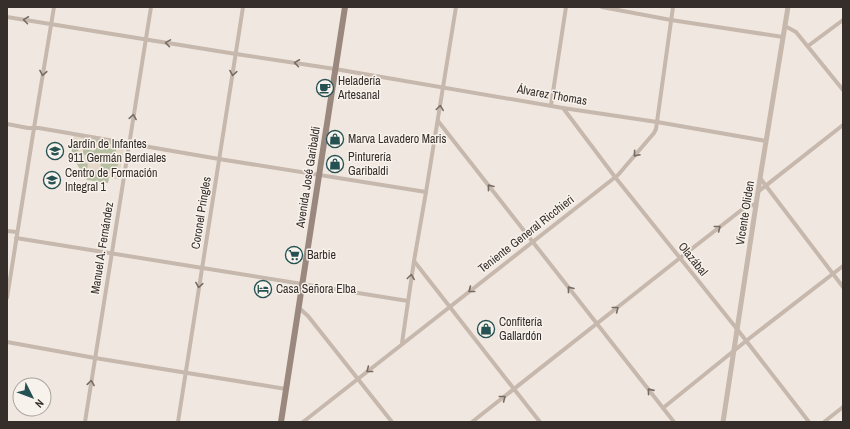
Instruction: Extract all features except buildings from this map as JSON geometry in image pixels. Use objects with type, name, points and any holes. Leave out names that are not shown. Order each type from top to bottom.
[{"type":"main road","name":"Avenida José Garibaldi","points":[[281,422],[345,7]]},
{"type":"street","points":[[7,298],[54,7]]},
{"type":"street","name":"Manuel A. Fernández","points":[[85,422],[128,143],[151,7]]},
{"type":"street","name":"Coronel Pringles","points":[[178,422],[243,7]]},
{"type":"street","points":[[402,344],[414,261],[456,7]]},
{"type":"street","points":[[551,105],[566,7]]},
{"type":"street","points":[[602,7],[671,20],[783,37]]},
{"type":"street","name":"Teniente General Ricchieri","points":[[303,422],[615,177],[654,133],[657,122],[673,7]]},
{"type":"street","name":"Vicente Oliden","points":[[723,422],[760,178],[788,7]]},
{"type":"street","name":"Álvarez Thomas","points":[[7,18],[335,69],[766,141]]},
{"type":"street","points":[[808,46],[843,20]]},
{"type":"street","points":[[785,26],[796,32],[843,90]]},
{"type":"street","name":"Olazábal","points":[[563,108],[615,177],[737,329],[809,422]]},
{"type":"street","points":[[438,121],[674,422]]},
{"type":"street","points":[[7,124],[426,192]]},
{"type":"street","points":[[759,191],[843,125]]},
{"type":"street","points":[[760,178],[843,287]]},
{"type":"street","points":[[472,422],[744,208],[756,204]]},
{"type":"street","points":[[7,231],[17,232]]},
{"type":"street","points":[[16,238],[408,301]]},
{"type":"street","points":[[414,261],[540,422]]},
{"type":"street","points":[[664,408],[746,341],[843,266]]},
{"type":"street","points":[[298,307],[308,316],[392,422]]},
{"type":"street","points":[[7,342],[286,389]]},
{"type":"street","points":[[824,422],[843,407]]},
{"type":"green space","points":[[74,136],[121,144],[124,147],[118,179],[109,178],[108,183],[87,180],[71,155]]},
{"type":"shaded area","points":[[74,136],[85,138],[85,140],[121,144],[124,147],[118,179],[109,178],[109,174],[87,170],[88,164],[84,163],[84,160],[78,159],[78,140],[74,140]],"holes":[[[84,148],[94,151],[95,148],[116,149],[116,154],[98,153],[97,158],[82,154]],[[101,163],[118,164],[117,170],[100,169]]]},
{"type":"place","name":"Heladería Artesanal","points":[[325,88]]},
{"type":"place","name":"Marva Lavadero Maris","points":[[335,139]]},
{"type":"place","name":"Jardín de Infantes 911 Germán Berdiales","points":[[55,151]]},
{"type":"place","name":"Pinturería Garibaldi","points":[[335,164]]},
{"type":"place","name":"Centro de Formación Integral 1","points":[[52,180]]},
{"type":"place","name":"Barbie","points":[[294,255]]},
{"type":"place","name":"Casa Señora Elba","points":[[263,289]]},
{"type":"place","name":"Confitería Gallardón","points":[[486,329]]}]
